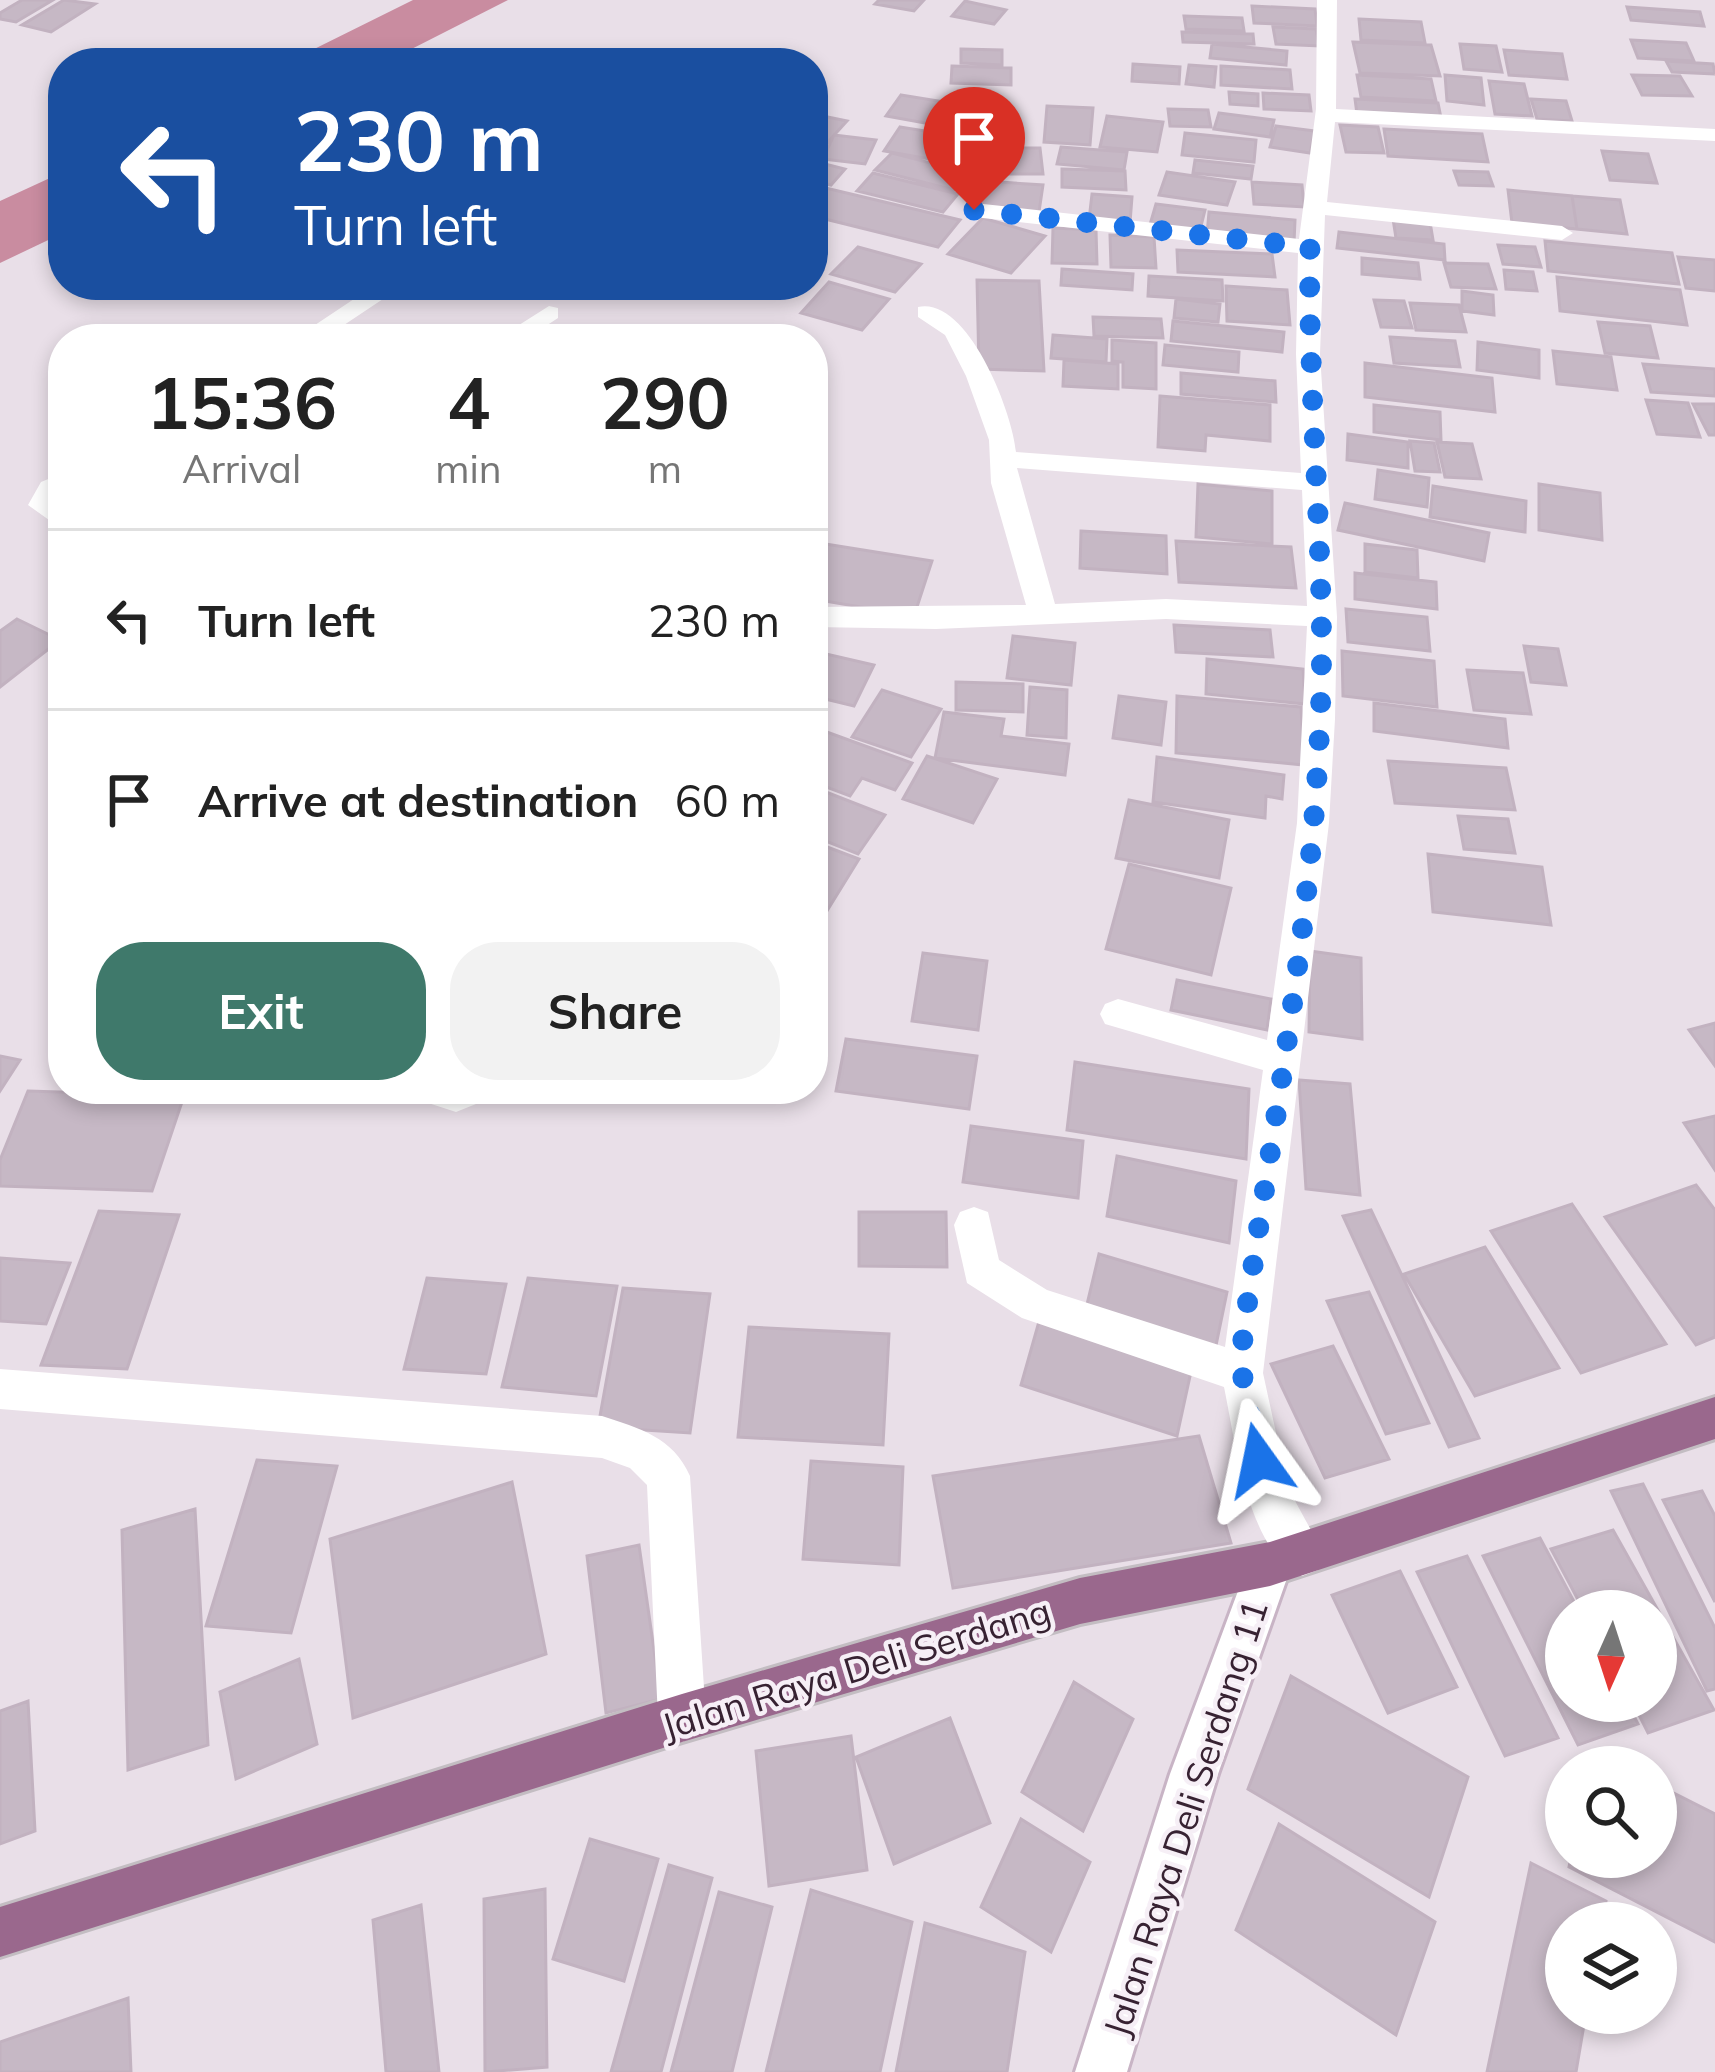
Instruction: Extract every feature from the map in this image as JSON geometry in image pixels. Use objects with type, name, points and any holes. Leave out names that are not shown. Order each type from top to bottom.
[{"type":"main road","name":"Jalan Raya Deli Serdang","points":[[0,1932],[682,1718],[1080,1601],[1286,1559],[1715,1418]]},
{"type":"street","points":[[1286,1559],[1242,1373],[1313,823],[1322,617],[1308,355],[1310,247],[1324,115],[1327,0]]},
{"type":"street","points":[[1324,115],[1715,135]]},
{"type":"street","points":[[1314,207],[1562,233]]},
{"type":"street","points":[[974,210],[1310,247]]},
{"type":"street","points":[[330,324],[368,300]]},
{"type":"street","points":[[927,312],[955,331],[966,346],[1002,440],[1005,483],[1043,614]]},
{"type":"street","points":[[532,324],[549,313]]},
{"type":"street","points":[[1003,459],[1315,483]]},
{"type":"street","points":[[828,616],[936,619],[1166,609],[1322,617]]},
{"type":"street","points":[[1118,1014],[1282,1060]]},
{"type":"street","points":[[974,1225],[981,1270],[1036,1305],[1242,1373]]},
{"type":"street","points":[[0,1389],[602,1437],[644,1451],[668,1476],[682,1718]]},
{"type":"street","name":"Jalan Raya Deli Serdang 11","points":[[1102,2072],[1194,1774],[1286,1559]]},
{"type":"shaded area","points":[[413,0],[508,0],[414,48],[316,48]]},
{"type":"shaded area","points":[[48,179],[48,240],[0,263],[0,201]]},
{"type":"building","points":[[22,0],[53,0],[16,22],[0,19],[0,13]]},
{"type":"building","points":[[64,0],[95,4],[51,32],[22,25]]},
{"type":"building","points":[[879,0],[924,0],[914,11],[875,4]]},
{"type":"building","points":[[965,1],[1006,10],[994,24],[952,16]]},
{"type":"building","points":[[1252,6],[1315,9],[1317,26],[1254,23]]},
{"type":"building","points":[[1627,7],[1700,12],[1704,26],[1631,20]]},
{"type":"building","points":[[1184,16],[1242,18],[1244,31],[1186,29]]},
{"type":"building","points":[[1359,19],[1421,22],[1425,43],[1361,40]]},
{"type":"building","points":[[1273,27],[1316,29],[1319,46],[1276,44]]},
{"type":"building","points":[[1182,32],[1253,34],[1254,44],[1183,42]]},
{"type":"building","points":[[1631,40],[1686,43],[1694,61],[1638,58]]},
{"type":"building","points":[[1353,42],[1431,45],[1440,76],[1360,73]]},
{"type":"building","points":[[1212,44],[1287,51],[1286,65],[1210,58]]},
{"type":"building","points":[[1460,44],[1496,46],[1502,72],[1464,69]]},
{"type":"building","points":[[961,49],[1002,50],[1002,65],[961,63]]},
{"type":"building","points":[[1504,50],[1562,54],[1567,79],[1509,75]]},
{"type":"building","points":[[1666,61],[1713,64],[1715,74],[1672,72]]},
{"type":"building","points":[[1133,64],[1180,67],[1179,84],[1132,81]]},
{"type":"building","points":[[1189,65],[1216,67],[1214,87],[1186,84]]},
{"type":"building","points":[[952,66],[1011,68],[1011,85],[951,83]]},
{"type":"building","points":[[1221,66],[1290,70],[1292,89],[1221,85]]},
{"type":"building","points":[[1357,75],[1431,79],[1436,101],[1361,97]]},
{"type":"building","points":[[1445,75],[1481,78],[1484,105],[1447,101]]},
{"type":"building","points":[[1632,75],[1680,76],[1692,96],[1642,95]]},
{"type":"building","points":[[1489,81],[1524,84],[1532,116],[1495,114]]},
{"type":"building","points":[[1229,92],[1258,94],[1258,106],[1230,104]]},
{"type":"building","points":[[1263,93],[1309,95],[1311,111],[1264,109]]},
{"type":"building","points":[[901,95],[945,102],[931,124],[886,116]]},
{"type":"building","points":[[1355,99],[1438,103],[1441,118],[1357,114]]},
{"type":"building","points":[[1531,99],[1566,101],[1572,121],[1537,119]]},
{"type":"building","points":[[968,102],[1008,103],[1007,133],[967,131]]},
{"type":"building","points":[[1047,106],[1093,108],[1090,145],[1044,142]]},
{"type":"building","points":[[1168,109],[1208,110],[1211,127],[1170,126]]},
{"type":"building","points":[[1219,113],[1274,120],[1270,137],[1214,129]]},
{"type":"building","points":[[1107,116],[1163,122],[1157,152],[1100,147]]},
{"type":"building","points":[[828,117],[847,121],[828,142]]},
{"type":"building","points":[[1340,125],[1378,127],[1384,153],[1346,152]]},
{"type":"building","points":[[1276,126],[1315,131],[1310,153],[1270,147]]},
{"type":"building","points":[[900,127],[963,137],[947,162],[884,151]]},
{"type":"building","points":[[1384,129],[1482,134],[1488,162],[1388,156]]},
{"type":"building","points":[[1185,133],[1256,140],[1254,162],[1182,155]]},
{"type":"building","points":[[834,135],[876,140],[865,164],[828,160]]},
{"type":"building","points":[[968,138],[1004,143],[992,168],[955,163]]},
{"type":"building","points":[[1061,147],[1127,152],[1124,170],[1057,164]]},
{"type":"building","points":[[1003,148],[1040,148],[1043,174],[1005,174]]},
{"type":"building","points":[[1602,151],[1648,154],[1657,183],[1610,180]]},
{"type":"building","points":[[892,153],[969,173],[954,190],[875,170]]},
{"type":"building","points":[[1195,160],[1253,166],[1251,179],[1193,173]]},
{"type":"building","points":[[828,165],[845,169],[831,185]]},
{"type":"building","points":[[1062,169],[1125,171],[1126,190],[1062,187]]},
{"type":"building","points":[[1454,171],[1488,172],[1493,186],[1459,185]]},
{"type":"building","points":[[1167,172],[1235,182],[1227,205],[1159,195]]},
{"type":"building","points":[[873,173],[958,194],[943,212],[857,191]]},
{"type":"building","points":[[985,181],[1043,185],[1039,212],[981,208]]},
{"type":"building","points":[[1252,182],[1302,185],[1304,207],[1254,204]]},
{"type":"building","points":[[828,189],[960,220],[938,247],[828,220]]},
{"type":"building","points":[[1508,190],[1572,196],[1577,229],[1512,223]]},
{"type":"building","points":[[1092,194],[1132,197],[1130,223],[1089,220]]},
{"type":"building","points":[[1572,196],[1620,200],[1627,234],[1577,229]]},
{"type":"building","points":[[1156,204],[1205,210],[1199,234],[1149,228]]},
{"type":"building","points":[[1209,212],[1295,220],[1294,243],[1207,235]]},
{"type":"building","points":[[983,218],[1045,236],[1011,273],[948,254]]},
{"type":"building","points":[[1393,219],[1430,222],[1433,240],[1396,238]]},
{"type":"building","points":[[1053,228],[1096,230],[1097,264],[1052,263]]},
{"type":"building","points":[[1339,232],[1444,244],[1445,260],[1337,248]]},
{"type":"building","points":[[1110,235],[1154,237],[1156,268],[1111,267]]},
{"type":"building","points":[[1545,241],[1672,253],[1679,284],[1548,271]]},
{"type":"building","points":[[1498,245],[1535,247],[1541,267],[1503,264]]},
{"type":"building","points":[[858,247],[921,264],[895,292],[831,274]]},
{"type":"building","points":[[1177,250],[1272,254],[1275,277],[1178,272]]},
{"type":"building","points":[[1678,257],[1715,260],[1715,291],[1686,288]]},
{"type":"building","points":[[1362,258],[1418,263],[1420,279],[1362,274]]},
{"type":"building","points":[[1444,263],[1488,264],[1496,289],[1451,287]]},
{"type":"building","points":[[1062,269],[1133,274],[1132,290],[1061,285]]},
{"type":"building","points":[[1504,270],[1533,272],[1537,291],[1506,289]]},
{"type":"building","points":[[1149,276],[1222,280],[1223,301],[1148,296]]},
{"type":"building","points":[[1557,277],[1680,290],[1687,325],[1560,311]]},
{"type":"building","points":[[977,280],[1039,281],[1044,371],[979,369]]},
{"type":"building","points":[[828,283],[889,299],[862,330],[801,313],[813,300],[828,300]]},
{"type":"building","points":[[1226,286],[1287,290],[1290,325],[1227,321]]},
{"type":"building","points":[[1462,291],[1493,295],[1494,315],[1462,311]]},
{"type":"building","points":[[1176,299],[1220,304],[1218,322],[1174,318]]},
{"type":"building","points":[[1374,300],[1404,301],[1412,328],[1381,327]]},
{"type":"building","points":[[1410,303],[1459,305],[1466,332],[1416,330]]},
{"type":"building","points":[[1093,317],[1161,319],[1163,338],[1094,336]]},
{"type":"building","points":[[1173,321],[1284,332],[1282,352],[1171,341]]},
{"type":"building","points":[[1598,322],[1650,326],[1658,358],[1605,353]]},
{"type":"building","points":[[1053,335],[1107,339],[1106,362],[1051,358]]},
{"type":"building","points":[[1390,337],[1455,341],[1460,367],[1394,363]]},
{"type":"building","points":[[1112,340],[1156,343],[1156,389],[1123,387],[1123,362],[1112,361]]},
{"type":"building","points":[[1478,342],[1539,350],[1539,378],[1477,370]]},
{"type":"building","points":[[1165,345],[1239,352],[1238,372],[1163,365]]},
{"type":"building","points":[[1553,351],[1611,357],[1617,390],[1557,384]]},
{"type":"building","points":[[1064,360],[1118,364],[1118,389],[1063,386]]},
{"type":"building","points":[[1365,363],[1492,378],[1495,412],[1365,397]]},
{"type":"building","points":[[1643,364],[1715,369],[1715,396],[1651,392]]},
{"type":"building","points":[[1181,373],[1275,381],[1276,402],[1181,394]]},
{"type":"building","points":[[1160,396],[1270,405],[1270,441],[1206,435],[1205,451],[1158,447]]},
{"type":"building","points":[[1646,400],[1688,403],[1700,437],[1657,434]]},
{"type":"building","points":[[1693,404],[1715,404],[1715,435],[1709,435]]},
{"type":"building","points":[[1374,405],[1440,412],[1441,440],[1374,432]]},
{"type":"building","points":[[1348,434],[1408,442],[1408,468],[1347,460]]},
{"type":"building","points":[[1410,441],[1434,443],[1440,472],[1415,471]]},
{"type":"building","points":[[1437,442],[1472,444],[1481,479],[1445,477]]},
{"type":"building","points":[[1378,470],[1429,478],[1427,507],[1375,499]]},
{"type":"building","points":[[1198,484],[1272,491],[1272,544],[1196,537]]},
{"type":"building","points":[[1539,484],[1600,493],[1602,540],[1539,530]]},
{"type":"building","points":[[1433,486],[1526,501],[1525,532],[1430,517]]},
{"type":"building","points":[[1345,503],[1489,533],[1484,561],[1338,530]]},
{"type":"building","points":[[1081,531],[1166,536],[1167,574],[1080,568]]},
{"type":"building","points":[[1176,541],[1291,547],[1296,588],[1179,582]]},
{"type":"building","points":[[828,544],[932,561],[914,616],[828,602]]},
{"type":"building","points":[[1365,544],[1417,550],[1418,578],[1365,572]]},
{"type":"building","points":[[1355,573],[1436,582],[1437,609],[1355,599]]},
{"type":"building","points":[[1346,609],[1427,617],[1430,651],[1348,642]]},
{"type":"building","points":[[17,619],[48,634],[48,649],[0,687],[0,631]]},
{"type":"building","points":[[1174,625],[1270,630],[1273,657],[1176,652]]},
{"type":"building","points":[[1013,636],[1075,643],[1071,685],[1007,678]]},
{"type":"building","points":[[1524,646],[1558,649],[1566,685],[1531,682]]},
{"type":"building","points":[[1342,651],[1434,661],[1437,707],[1343,696]]},
{"type":"building","points":[[828,654],[874,665],[854,706],[828,700]]},
{"type":"building","points":[[1207,659],[1303,669],[1305,704],[1206,694]]},
{"type":"building","points":[[1467,670],[1523,673],[1531,714],[1474,710]]},
{"type":"building","points":[[956,682],[1023,684],[1023,712],[956,710]]},
{"type":"building","points":[[1030,687],[1067,690],[1066,738],[1027,735]]},
{"type":"building","points":[[882,690],[941,709],[911,757],[852,737]]},
{"type":"building","points":[[1119,696],[1166,702],[1161,745],[1113,738]]},
{"type":"building","points":[[1177,696],[1301,707],[1304,765],[1176,753]]},
{"type":"building","points":[[1374,703],[1505,719],[1508,748],[1374,731]]},
{"type":"building","points":[[944,712],[1004,719],[1001,736],[1069,744],[1065,775],[935,758]]},
{"type":"building","points":[[828,732],[912,763],[895,790],[862,778],[850,796],[828,788]]},
{"type":"building","points":[[927,756],[997,779],[973,823],[903,799]]},
{"type":"building","points":[[1157,757],[1284,775],[1282,799],[1266,796],[1265,818],[1153,802]]},
{"type":"building","points":[[1388,761],[1506,768],[1515,810],[1395,803]]},
{"type":"building","points":[[828,793],[885,815],[858,854],[828,842]]},
{"type":"building","points":[[1129,800],[1229,820],[1219,878],[1116,858]]},
{"type":"building","points":[[1458,816],[1508,819],[1515,853],[1464,849]]},
{"type":"building","points":[[828,847],[859,859],[828,909]]},
{"type":"building","points":[[1428,854],[1542,867],[1551,925],[1433,912]]},
{"type":"building","points":[[1129,864],[1231,888],[1211,975],[1106,949]]},
{"type":"building","points":[[1310,951],[1361,958],[1362,1039],[1309,1032]]},
{"type":"building","points":[[923,953],[987,961],[978,1030],[912,1021]]},
{"type":"building","points":[[1177,980],[1271,999],[1267,1030],[1171,1010]]},
{"type":"building","points":[[1715,1023],[1715,1066],[1689,1030]]},
{"type":"building","points":[[846,1039],[977,1056],[969,1109],[836,1091]]},
{"type":"building","points":[[0,1056],[20,1060],[0,1091]]},
{"type":"building","points":[[1075,1062],[1249,1089],[1246,1159],[1067,1130]]},
{"type":"building","points":[[1299,1080],[1350,1084],[1360,1195],[1306,1189]]},
{"type":"building","points":[[28,1091],[48,1092],[48,1104],[181,1104],[152,1191],[0,1186],[0,1160]]},
{"type":"building","points":[[1715,1116],[1715,1170],[1684,1123]]},
{"type":"building","points":[[971,1126],[1083,1141],[1078,1198],[963,1182]]},
{"type":"building","points":[[1117,1156],[1236,1181],[1229,1243],[1107,1216]]},
{"type":"building","points":[[1696,1185],[1715,1210],[1715,1337],[1696,1345],[1605,1217]]},
{"type":"building","points":[[1572,1204],[1666,1344],[1581,1373],[1491,1231]]},
{"type":"building","points":[[1371,1210],[1479,1438],[1449,1447],[1343,1216]]},
{"type":"building","points":[[99,1211],[179,1215],[127,1369],[41,1365]]},
{"type":"building","points":[[859,1212],[946,1212],[947,1267],[859,1266]]},
{"type":"building","points":[[1485,1247],[1559,1368],[1475,1396],[1404,1274]]},
{"type":"building","points":[[1099,1254],[1227,1292],[1214,1355],[1084,1317]]},
{"type":"building","points":[[0,1258],[70,1263],[46,1324],[0,1321]]},
{"type":"building","points":[[427,1278],[506,1284],[486,1374],[404,1369]]},
{"type":"building","points":[[528,1278],[617,1286],[596,1396],[502,1387]]},
{"type":"building","points":[[623,1288],[710,1294],[690,1433],[598,1427]]},
{"type":"building","points":[[1369,1292],[1429,1423],[1386,1434],[1327,1301]]},
{"type":"building","points":[[1040,1318],[1192,1367],[1177,1436],[1021,1385]]},
{"type":"building","points":[[749,1327],[889,1334],[883,1445],[738,1437]]},
{"type":"building","points":[[1333,1346],[1389,1459],[1325,1478],[1271,1364]]},
{"type":"building","points":[[1199,1436],[1231,1543],[953,1588],[933,1476]]},
{"type":"building","points":[[257,1460],[337,1466],[291,1633],[206,1626]]},
{"type":"building","points":[[811,1461],[903,1467],[899,1565],[803,1559]]},
{"type":"building","points":[[512,1482],[546,1654],[353,1718],[330,1539]]},
{"type":"building","points":[[1643,1484],[1715,1628],[1715,1689],[1707,1691],[1677,1628],[1677,1590],[1659,1590],[1611,1491]]},
{"type":"building","points":[[1702,1491],[1715,1516],[1715,1602],[1663,1500]]},
{"type":"building","points":[[195,1509],[208,1745],[128,1770],[122,1530]]},
{"type":"building","points":[[1613,1530],[1647,1590],[1573,1590],[1551,1549]]},
{"type":"building","points":[[1540,1538],[1568,1590],[1545,1590],[1545,1679],[1483,1556]]},
{"type":"building","points":[[639,1545],[661,1699],[606,1713],[587,1556]]},
{"type":"building","points":[[1467,1556],[1545,1712],[1545,1722],[1550,1722],[1558,1738],[1505,1756],[1417,1572]]},
{"type":"building","points":[[1400,1571],[1457,1687],[1388,1713],[1332,1595]]},
{"type":"building","points":[[1677,1644],[1714,1710],[1648,1733],[1642,1722],[1677,1722]]},
{"type":"building","points":[[299,1659],[317,1744],[236,1779],[220,1692]]},
{"type":"building","points":[[1291,1676],[1468,1777],[1429,1897],[1248,1789]]},
{"type":"building","points":[[1074,1682],[1133,1719],[1083,1831],[1022,1792]]},
{"type":"building","points":[[28,1701],[35,1831],[0,1844],[0,1711]]},
{"type":"building","points":[[950,1718],[990,1823],[894,1864],[856,1757]]},
{"type":"building","points":[[1566,1722],[1638,1724],[1578,1745]]},
{"type":"building","points":[[851,1736],[867,1870],[769,1886],[756,1751]]},
{"type":"building","points":[[1677,1795],[1715,1814],[1715,1942],[1677,1922],[1677,1902],[1637,1902],[1590,1878],[1677,1878]]},
{"type":"building","points":[[1021,1819],[1090,1862],[1051,1952],[981,1907]]},
{"type":"building","points":[[1279,1824],[1435,1922],[1396,2035],[1236,1930]]},
{"type":"building","points":[[590,1839],[658,1859],[624,1981],[553,1959]]},
{"type":"building","points":[[1531,1863],[1545,1870],[1545,1878],[1561,1878],[1606,1901],[1545,1902],[1545,2034],[1582,2034],[1576,2072],[1487,2072]]},
{"type":"building","points":[[669,1865],[712,1878],[661,2072],[611,2072]]},
{"type":"building","points":[[545,1889],[547,2067],[485,2072],[484,1899]]},
{"type":"building","points":[[811,1890],[912,1922],[880,2072],[766,2072]]},
{"type":"building","points":[[719,1892],[772,1907],[732,2072],[671,2072]]},
{"type":"building","points":[[421,1905],[439,2072],[386,2072],[373,1920]]},
{"type":"building","points":[[925,1923],[1025,1952],[1007,2072],[896,2072]]},
{"type":"building","points":[[128,1998],[131,2072],[0,2072],[0,2042]]},
{"type":"route","points":[[974,210],[1310,247],[1308,355],[1322,617],[1320,719],[1313,823],[1243,1335],[1242,1373],[1259,1460]]}]
